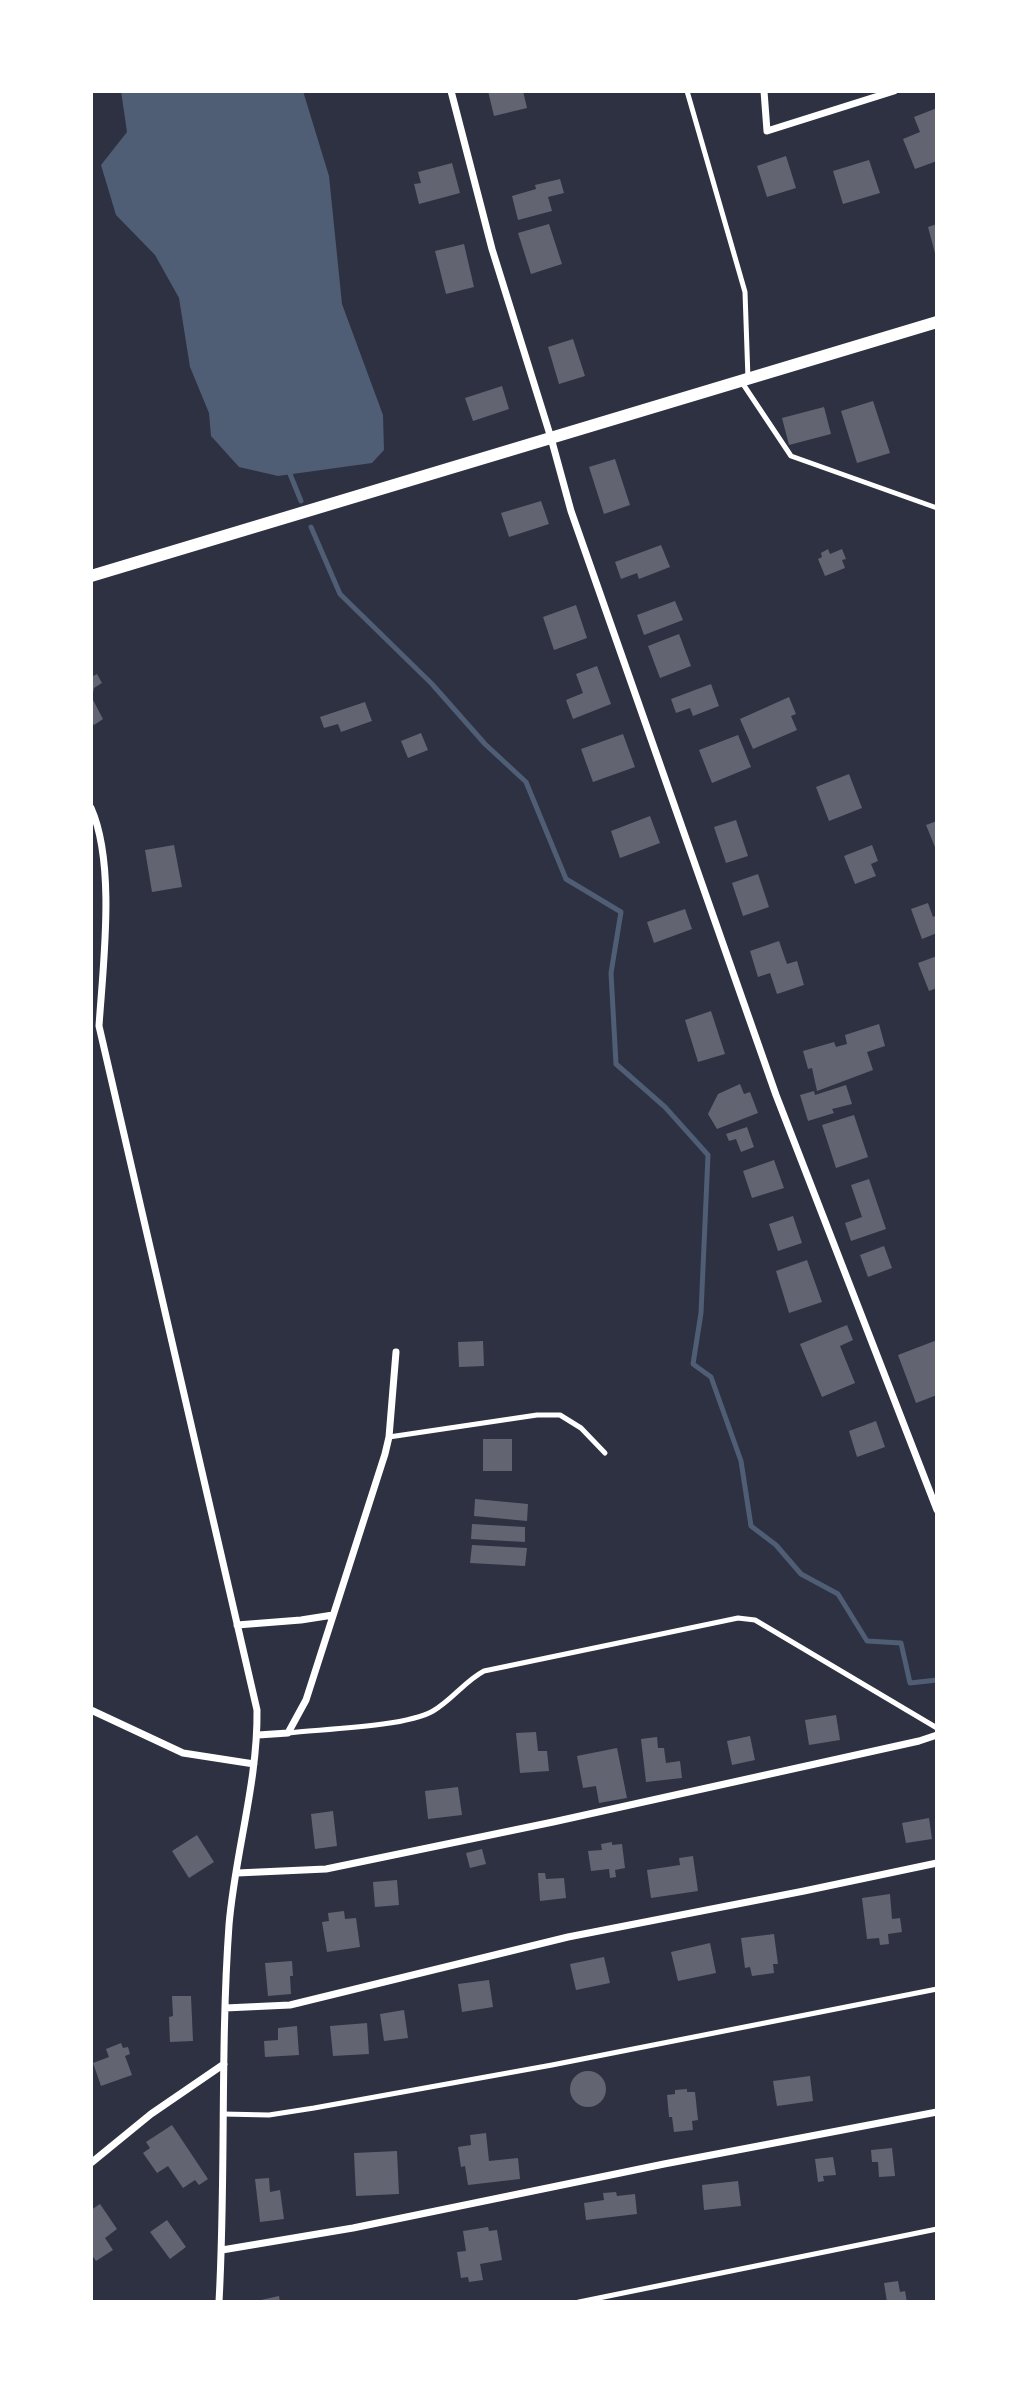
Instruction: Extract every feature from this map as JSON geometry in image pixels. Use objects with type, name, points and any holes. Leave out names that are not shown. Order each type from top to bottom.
[{"type":"street","points":[[451,91],[492,248],[571,511],[776,1095],[937,1510]]},
{"type":"street","points":[[764,91],[766,131],[894,91]]},
{"type":"street","points":[[91,576],[937,322]]},
{"type":"street","points":[[91,808],[104,859],[104,949],[99,1026],[257,1710],[258,1735],[229,1923],[219,2302]]},
{"type":"street","points":[[258,1735],[288,1732],[306,1700],[389,1437],[396,1352]]},
{"type":"street","points":[[237,1625],[332,1615]]},
{"type":"street","points":[[91,1710],[183,1753],[254,1764]]},
{"type":"street","points":[[237,1873],[326,1869],[554,1822],[937,1735]]},
{"type":"street","points":[[225,2008],[290,2005],[568,1937],[937,1863]]},
{"type":"street","points":[[91,2163],[151,2114],[224,2064]]},
{"type":"street","points":[[222,2250],[353,2228],[664,2164],[937,2112]]},
{"type":"lane","points":[[687,91],[745,292],[745,380],[790,456],[937,508]]},
{"type":"lane","points":[[389,1437],[537,1415],[560,1415],[581,1428],[605,1452]]},
{"type":"lane","points":[[288,1732],[393,1722],[417,1717],[432,1711],[470,1679],[484,1671],[738,1618],[755,1620],[937,1728]]},
{"type":"lane","points":[[223,2114],[269,2115],[314,2108],[552,2065],[937,1989]]},
{"type":"lane","points":[[579,2302],[937,2229]]},
{"type":"water","points":[[121,91],[303,91],[329,176],[342,304],[383,415],[384,450],[372,463],[278,476],[239,467],[211,436],[209,413],[190,367],[179,298],[155,255],[116,215],[101,165],[127,132]]},
{"type":"building","points":[[488,91],[523,91],[527,108],[494,116]]},
{"type":"building","points":[[937,108],[937,161],[915,169],[903,139],[920,132],[914,117]]},
{"type":"building","points":[[786,156],[796,188],[767,197],[757,166]]},
{"type":"building","points":[[869,160],[880,193],[843,204],[833,171]]},
{"type":"building","points":[[452,163],[460,193],[419,204],[414,184],[421,183],[418,172]]},
{"type":"building","points":[[560,179],[564,193],[548,197],[552,211],[518,220],[512,196],[536,189],[535,185]]},
{"type":"building","points":[[549,224],[562,264],[531,274],[518,233]]},
{"type":"building","points":[[937,224],[937,257],[936,257],[928,227]]},
{"type":"building","points":[[464,244],[474,287],[446,294],[435,251]]},
{"type":"building","points":[[573,339],[585,376],[559,384],[548,347]]},
{"type":"building","points":[[502,386],[509,409],[473,421],[465,398]]},
{"type":"building","points":[[873,401],[890,453],[857,463],[841,411]]},
{"type":"building","points":[[824,407],[831,434],[789,445],[782,418]]},
{"type":"building","points":[[615,459],[630,505],[604,514],[589,467]]},
{"type":"building","points":[[541,501],[549,524],[509,537],[501,513]]},
{"type":"building","points":[[661,545],[670,567],[639,579],[637,573],[621,579],[615,562]]},
{"type":"building","points":[[828,549],[830,554],[842,549],[846,559],[842,560],[845,568],[825,576],[818,559],[822,557],[821,553]]},
{"type":"building","points":[[675,601],[683,620],[644,635],[637,615]]},
{"type":"building","points":[[576,605],[587,638],[554,650],[543,617]]},
{"type":"building","points":[[679,634],[691,666],[660,678],[648,646]]},
{"type":"building","points":[[597,666],[611,704],[573,719],[566,700],[583,693],[576,674]]},
{"type":"building","points":[[97,674],[102,683],[94,688],[92,698],[103,719],[94,725],[91,720],[91,677]]},
{"type":"building","points":[[711,684],[719,706],[693,716],[690,708],[676,713],[671,699]]},
{"type":"building","points":[[789,697],[796,714],[791,716],[797,730],[753,749],[740,719]]},
{"type":"building","points":[[365,702],[372,721],[341,732],[338,724],[324,728],[320,717]]},
{"type":"building","points":[[421,733],[428,750],[408,758],[401,741]]},
{"type":"building","points":[[623,734],[635,767],[593,782],[581,749]]},
{"type":"building","points":[[738,735],[751,767],[712,783],[699,750]]},
{"type":"building","points":[[849,774],[862,808],[829,821],[816,787]]},
{"type":"building","points":[[650,816],[660,843],[620,858],[611,831]]},
{"type":"building","points":[[736,820],[748,856],[726,863],[714,827]]},
{"type":"building","points":[[937,821],[937,852],[926,825]]},
{"type":"building","points":[[174,845],[182,887],[152,892],[145,850]]},
{"type":"building","points":[[872,845],[878,861],[871,864],[876,876],[855,884],[844,856]]},
{"type":"building","points":[[758,874],[769,907],[743,916],[732,883]]},
{"type":"building","points":[[928,903],[933,917],[937,915],[937,933],[922,939],[911,909]]},
{"type":"building","points":[[685,909],[692,929],[654,943],[647,922]]},
{"type":"building","points":[[779,941],[787,964],[797,961],[804,985],[777,994],[770,973],[758,977],[750,951]]},
{"type":"building","points":[[937,956],[937,988],[929,991],[918,963]]},
{"type":"building","points":[[711,1011],[725,1054],[698,1062],[685,1020]]},
{"type":"building","points":[[879,1024],[885,1046],[867,1052],[873,1070],[817,1091],[812,1068],[808,1069],[803,1051],[834,1042],[836,1047],[847,1044],[845,1035]]},
{"type":"building","points":[[740,1084],[744,1094],[750,1092],[758,1113],[717,1129],[708,1114],[718,1094]]},
{"type":"building","points":[[846,1085],[852,1104],[832,1109],[834,1113],[808,1121],[800,1095],[814,1091],[815,1095]]},
{"type":"building","points":[[854,1115],[868,1157],[836,1168],[822,1125]]},
{"type":"building","points":[[747,1127],[754,1147],[741,1152],[736,1139],[729,1141],[726,1134]]},
{"type":"building","points":[[774,1160],[784,1188],[752,1198],[743,1171]]},
{"type":"building","points":[[869,1179],[886,1229],[851,1241],[845,1223],[862,1217],[851,1185]]},
{"type":"building","points":[[793,1216],[802,1243],[778,1251],[769,1224]]},
{"type":"building","points":[[884,1246],[892,1268],[868,1277],[860,1255]]},
{"type":"building","points":[[807,1260],[822,1302],[789,1313],[776,1271]]},
{"type":"building","points":[[847,1325],[853,1340],[840,1346],[855,1383],[822,1397],[800,1344]]},
{"type":"building","points":[[937,1340],[937,1395],[916,1403],[898,1355]]},
{"type":"building","points":[[483,1341],[484,1366],[459,1367],[458,1342]]},
{"type":"building","points":[[876,1421],[885,1447],[857,1457],[849,1431]]},
{"type":"building","points":[[483,1439],[512,1439],[512,1471],[483,1471]]},
{"type":"building","points":[[475,1499],[528,1504],[527,1521],[474,1516]]},
{"type":"building","points":[[472,1524],[525,1527],[525,1542],[471,1539]]},
{"type":"building","points":[[472,1545],[527,1548],[525,1566],[470,1563]]},
{"type":"building","points":[[836,1715],[840,1740],[809,1745],[805,1720]]},
{"type":"building","points":[[536,1732],[538,1751],[547,1751],[549,1771],[520,1773],[516,1733]]},
{"type":"building","points":[[750,1736],[755,1760],[732,1765],[727,1741]]},
{"type":"building","points":[[657,1737],[658,1748],[664,1748],[666,1763],[680,1761],[682,1778],[646,1782],[641,1739]]},
{"type":"building","points":[[617,1748],[627,1798],[599,1803],[596,1786],[583,1788],[577,1756]]},
{"type":"building","points":[[458,1787],[462,1815],[428,1819],[425,1791]]},
{"type":"building","points":[[333,1811],[337,1846],[315,1849],[311,1814]]},
{"type":"building","points":[[929,1818],[932,1839],[906,1843],[902,1823]]},
{"type":"building","points":[[197,1835],[214,1862],[189,1878],[172,1851]]},
{"type":"building","points":[[612,1842],[612,1845],[622,1844],[625,1868],[615,1870],[616,1877],[610,1878],[609,1869],[591,1871],[588,1851],[602,1850],[601,1844]]},
{"type":"building","points":[[482,1849],[486,1864],[470,1868],[466,1853]]},
{"type":"building","points":[[693,1856],[698,1891],[651,1898],[647,1870],[680,1865],[679,1858]]},
{"type":"building","points":[[538,1873],[545,1873],[546,1879],[564,1878],[566,1898],[540,1901]]},
{"type":"building","points":[[397,1880],[399,1905],[375,1907],[373,1882]]},
{"type":"building","points":[[890,1894],[892,1919],[900,1918],[902,1932],[888,1934],[889,1944],[880,1945],[879,1938],[867,1939],[862,1898]]},
{"type":"building","points":[[344,1911],[345,1919],[356,1918],[360,1947],[327,1952],[322,1922],[329,1921],[328,1913]]},
{"type":"building","points":[[774,1934],[778,1964],[773,1964],[774,1973],[752,1976],[750,1967],[745,1968],[741,1938]]},
{"type":"building","points":[[710,1943],[716,1973],[678,1981],[671,1952]]},
{"type":"building","points":[[604,1957],[610,1983],[576,1990],[570,1964]]},
{"type":"building","points":[[292,1961],[291,1994],[268,1996],[265,1963]]},
{"type":"building","points":[[489,1980],[493,2007],[462,2012],[458,1984]]},
{"type":"building","points":[[172,1996],[191,1996],[193,2041],[170,2042]]},
{"type":"building","points":[[404,2010],[408,2038],[384,2041],[380,2014]]},
{"type":"building","points":[[367,2023],[369,2054],[333,2056],[330,2026]]},
{"type":"building","points":[[297,2026],[299,2055],[265,2057],[264,2041],[278,2040],[278,2028]]},
{"type":"building","points":[[121,2043],[123,2048],[128,2047],[130,2054],[125,2056],[132,2075],[101,2086],[93,2063],[109,2057],[106,2049]]},
{"type":"building","points":[[588,2071],[601,2076],[606,2089],[601,2102],[588,2107],[575,2102],[570,2089],[575,2076]]},
{"type":"building","points":[[810,2076],[813,2101],[777,2106],[773,2081]]},
{"type":"building","points":[[687,2089],[687,2092],[695,2092],[698,2120],[692,2121],[693,2130],[674,2132],[672,2117],[669,2117],[667,2095],[675,2094],[675,2090]]},
{"type":"building","points":[[172,2125],[208,2179],[199,2185],[195,2180],[183,2188],[168,2166],[157,2173],[143,2153],[150,2148],[146,2142]]},
{"type":"building","points":[[486,2133],[489,2161],[518,2158],[520,2179],[468,2185],[465,2166],[461,2167],[458,2147],[471,2145],[470,2135]]},
{"type":"building","points":[[892,2148],[895,2176],[879,2177],[878,2162],[872,2162],[871,2150]]},
{"type":"building","points":[[397,2151],[399,2194],[356,2196],[354,2153]]},
{"type":"building","points":[[833,2157],[836,2175],[823,2176],[824,2181],[818,2182],[815,2159]]},
{"type":"building","points":[[269,2178],[270,2192],[280,2190],[284,2219],[260,2222],[255,2179]]},
{"type":"building","points":[[738,2181],[741,2206],[704,2210],[702,2185]]},
{"type":"building","points":[[616,2192],[617,2196],[635,2194],[637,2214],[586,2220],[584,2203],[604,2200],[603,2193]]},
{"type":"building","points":[[100,2204],[117,2229],[105,2238],[113,2250],[96,2261],[91,2254],[91,2210]]},
{"type":"building","points":[[167,2220],[186,2247],[170,2259],[150,2232]]},
{"type":"building","points":[[488,2227],[489,2231],[497,2230],[502,2260],[480,2264],[483,2280],[469,2282],[468,2277],[461,2278],[457,2252],[466,2251],[463,2231]]},
{"type":"building","points":[[898,2281],[900,2292],[905,2291],[907,2302],[887,2302],[884,2283]]},
{"type":"building","points":[[279,2296],[280,2302],[256,2301]]},
{"type":"waterway","points":[[290,474],[301,501]]},
{"type":"waterway","points":[[311,527],[340,594],[432,684],[485,744],[526,782],[566,879],[621,912],[611,973],[616,1064],[665,1107],[708,1155],[701,1313],[693,1364],[711,1377],[741,1461],[751,1526],[776,1545],[801,1574],[838,1594],[867,1641],[901,1643],[910,1683],[937,1680]]}]
